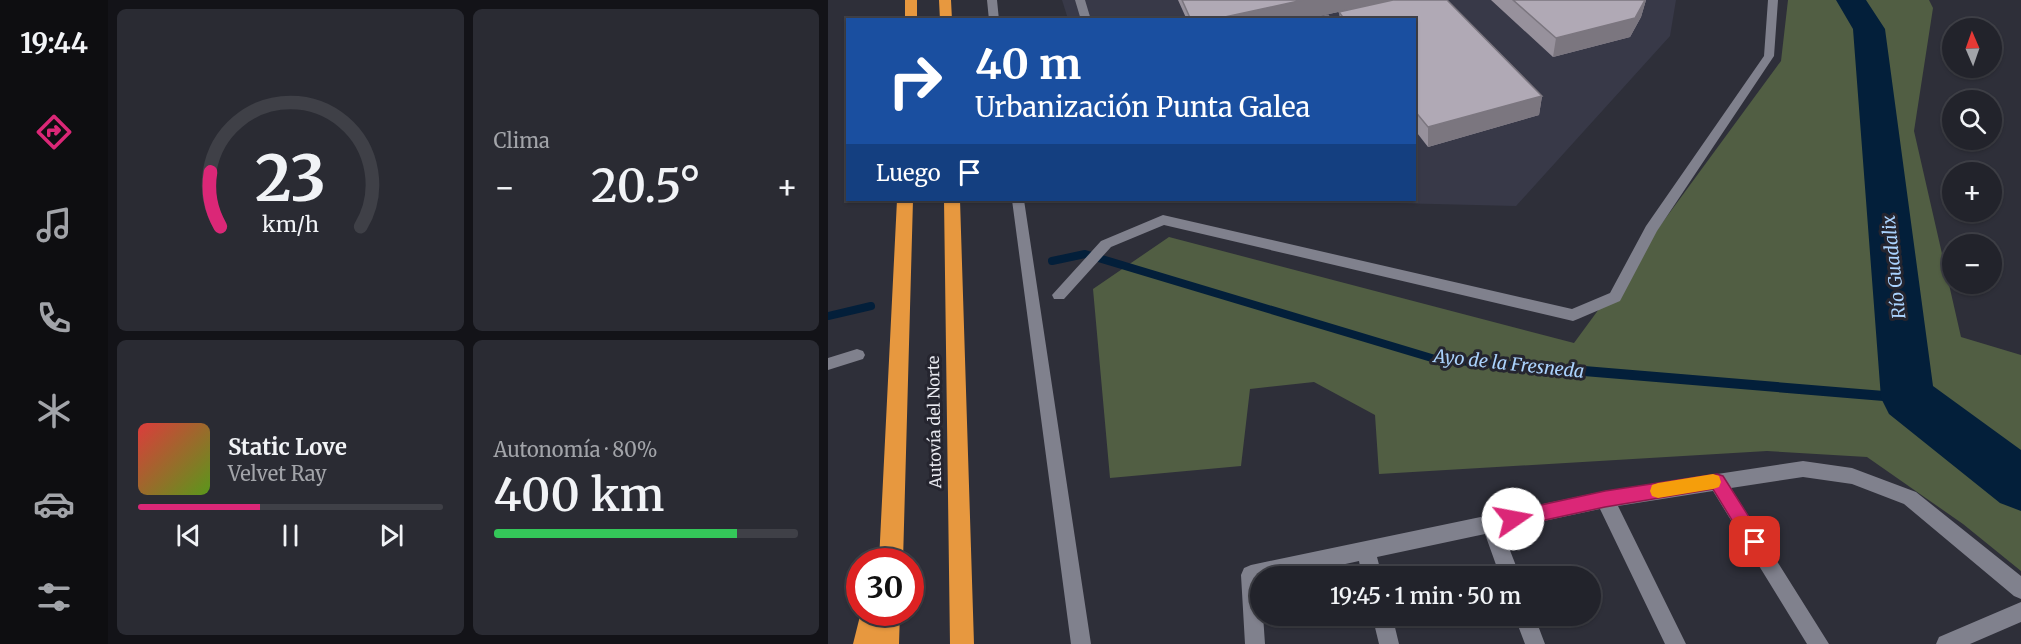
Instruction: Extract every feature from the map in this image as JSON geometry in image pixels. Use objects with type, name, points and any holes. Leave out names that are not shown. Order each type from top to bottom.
[{"type":"highway","points":[[910,18],[911,0]]},
{"type":"highway","points":[[945,0],[946,18]]},
{"type":"highway","name":"Autovía del Norte","points":[[891,548],[905,201]]},
{"type":"highway","name":"Autovía del Norte","points":[[952,201],[962,644]]},
{"type":"highway","points":[[888,548],[892,533]]},
{"type":"highway","points":[[865,644],[870,626]]},
{"type":"highway","points":[[887,644],[888,626]]},
{"type":"street","points":[[992,0],[994,18]]},
{"type":"street","points":[[1080,0],[1085,18]]},
{"type":"street","points":[[1059,295],[1106,244],[1163,220],[1573,315],[1615,297],[1651,229],[1769,56],[1773,0]]},
{"type":"street","points":[[1018,201],[1081,644]]},
{"type":"street","points":[[828,364],[857,355]]},
{"type":"street","points":[[1255,644],[1251,575],[1605,499],[1803,469],[1852,476],[1910,498],[2021,589]]},
{"type":"street","points":[[1717,481],[1819,644]]},
{"type":"street","points":[[1605,499],[1676,644]]},
{"type":"street","points":[[1490,524],[1506,566]]},
{"type":"street","points":[[1366,550],[1370,566]]},
{"type":"street","points":[[1946,644],[2021,612]]},
{"type":"street","points":[[1385,626],[1389,644]]},
{"type":"street","points":[[1528,626],[1535,644]]},
{"type":"shaded area","points":[[1062,0],[1676,0],[1670,36],[1516,206],[1308,201],[1416,201],[1416,18],[1068,18]]},
{"type":"green space","points":[[1788,0],[1929,0],[1933,8],[1914,131],[1942,254],[1942,294],[1951,294],[1961,337],[2021,355],[2021,571],[1963,524],[1867,457],[1767,451],[1379,474],[1375,415],[1314,382],[1250,389],[1241,466],[1110,478],[1093,289],[1169,237],[1574,343],[1781,61]]},
{"type":"building","points":[[1182,0],[1303,0],[1220,18],[1190,18]]},
{"type":"building","points":[[1393,0],[1447,0],[1542,96],[1428,127],[1416,112],[1416,18],[1344,18],[1339,12]]},
{"type":"building","points":[[1513,0],[1645,0],[1635,18],[1556,38]]},
{"type":"waterway","name":"Río Guadalix","points":[[1851,0],[1869,29],[1908,398],[2021,484]]},
{"type":"waterway","name":"Ayo de la Fresneda","points":[[1052,261],[1085,254],[1435,359],[1590,372]]},
{"type":"waterway","name":"Ayo de la Fresneda","points":[[828,316],[871,306]]},
{"type":"waterway","name":"Ayo de la Fresneda","points":[[1572,370],[1908,398]]},
{"type":"slow traffic","points":[[1658,491],[1713,482]]},
{"type":"route","points":[[1513,519],[1605,499],[1717,481],[1755,542]]}]
